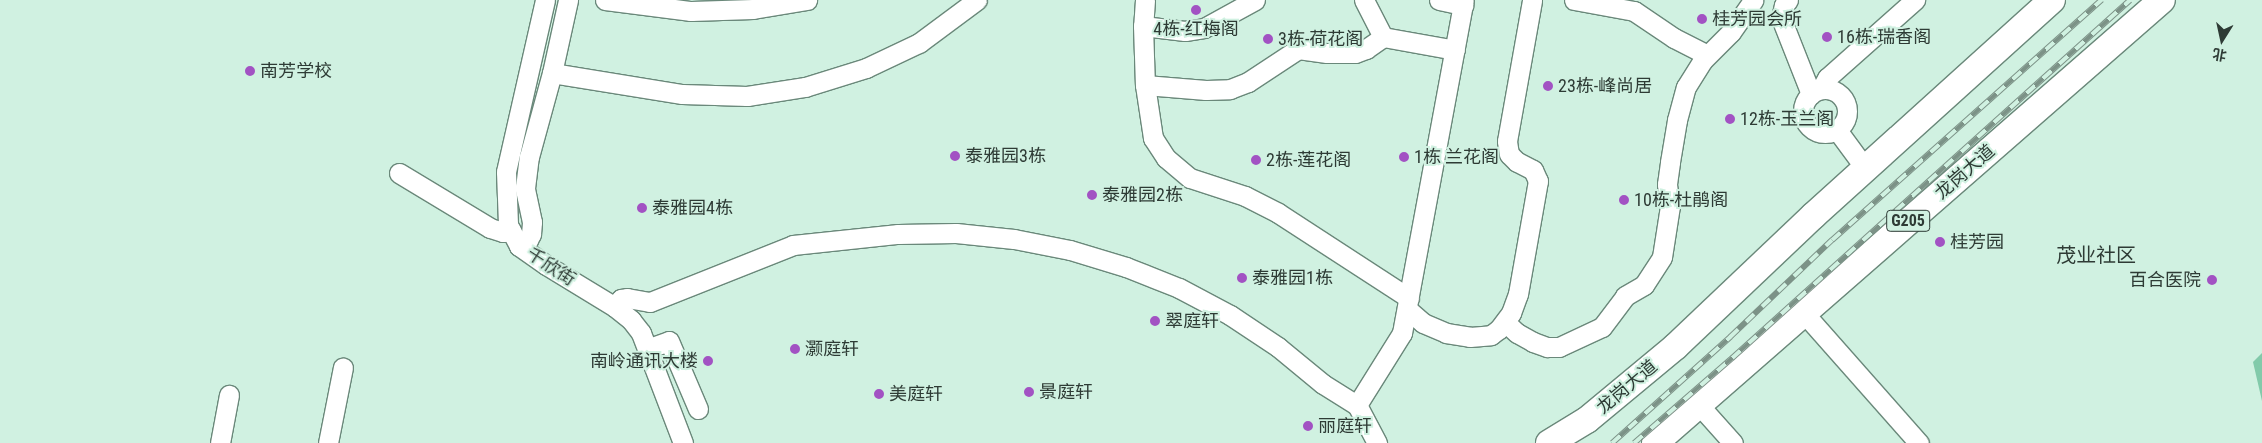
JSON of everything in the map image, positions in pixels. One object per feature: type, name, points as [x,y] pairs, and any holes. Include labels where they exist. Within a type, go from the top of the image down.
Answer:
[{"type":"highway","name":"龙岗大道","points":[[1549,443],[1587,420],[1676,346],[1865,168],[2052,0]]},
{"type":"highway","name":"龙岗大道","points":[[1655,443],[2162,0]]},
{"type":"street","points":[[515,238],[506,205],[506,172],[545,0]]},
{"type":"street","points":[[399,173],[490,228],[515,238],[528,240],[531,234],[532,222],[525,188],[529,157],[552,73],[568,0]]},
{"type":"street","points":[[605,0],[692,11],[753,9],[807,0]]},
{"type":"street","points":[[552,73],[682,94],[748,96],[805,87],[866,68],[919,43],[977,0]]},
{"type":"street","points":[[1145,0],[1143,26],[1145,85],[1153,138],[1166,158],[1190,178],[1245,196],[1278,213],[1408,303],[1423,323],[1446,333],[1470,337],[1491,335],[1505,322],[1511,313],[1518,294],[1538,181],[1533,170],[1517,162],[1509,154],[1507,141],[1532,0]]},
{"type":"street","points":[[1143,26],[1185,31],[1204,28],[1227,8],[1255,0]]},
{"type":"street","points":[[1364,0],[1383,37]]},
{"type":"street","points":[[1357,405],[1402,334],[1463,3],[1439,0]]},
{"type":"street","points":[[1574,0],[1634,11],[1674,38],[1707,55]]},
{"type":"street","points":[[1505,322],[1517,334],[1533,342],[1547,347],[1559,347],[1602,327],[1625,296],[1644,284],[1662,257],[1664,249],[1670,206],[1667,184],[1677,120],[1686,87],[1707,55],[1731,32],[1753,0]]},
{"type":"street","points":[[1788,0],[1784,5],[1781,18],[1816,91]]},
{"type":"street","points":[[1816,91],[1836,92],[1846,102],[1847,117],[1837,130],[1826,134],[1819,133],[1807,125],[1802,110],[1804,103],[1827,78],[1915,0]]},
{"type":"street","points":[[1145,85],[1206,90],[1230,89],[1248,82],[1298,49],[1327,53],[1355,53],[1366,49],[1383,37],[1455,50]]},
{"type":"street","points":[[1837,130],[1865,168]]},
{"type":"street","points":[[615,306],[622,299],[627,298],[650,302],[793,245],[898,234],[956,233],[1014,239],[1070,250],[1126,266],[1179,288],[1238,321],[1278,347],[1323,384],[1357,405],[1377,443]]},
{"type":"street","name":"千欣街","points":[[515,238],[546,266],[615,306],[636,327],[647,350],[683,443]]},
{"type":"street","points":[[1803,312],[1919,443]]},
{"type":"street","points":[[647,350],[669,341],[698,409]]},
{"type":"street","points":[[328,443],[343,367]]},
{"type":"street","points":[[220,443],[228,395]]},
{"type":"street","points":[[1699,405],[1733,443]]},
{"type":"green space","points":[[2262,353],[2262,401],[2253,362]]},
{"type":"railway","points":[[1612,443],[1730,337],[1832,240],[2101,0]]},
{"type":"railway","points":[[1634,443],[1732,358],[2130,0]]},
{"type":"place","name":"4栋-红梅阁","points":[[1196,10]]},
{"type":"place","name":"桂芳园会所","points":[[1702,19]]},
{"type":"place","name":"16栋-瑞香阁","points":[[1827,37]]},
{"type":"place","name":"3栋-荷花阁","points":[[1268,39]]},
{"type":"place","name":"南芳学校","points":[[250,71]]},
{"type":"place","name":"23栋-峰尚居","points":[[1548,86]]},
{"type":"place","name":"12栋-玉兰阁","points":[[1730,119]]},
{"type":"place","name":"泰雅园3栋","points":[[955,156]]},
{"type":"place","name":"1栋 兰花阁","points":[[1404,157]]},
{"type":"place","name":"2栋-莲花阁","points":[[1256,160]]},
{"type":"place","name":"泰雅园2栋","points":[[1092,195]]},
{"type":"place","name":"10栋-杜鹃阁","points":[[1624,200]]},
{"type":"place","name":"泰雅园4栋","points":[[642,208]]},
{"type":"place","name":"桂芳园","points":[[1940,242]]},
{"type":"place","name":"泰雅园1栋","points":[[1242,278]]},
{"type":"place","name":"百合医院","points":[[2212,280]]},
{"type":"place","name":"翠庭轩","points":[[1155,321]]},
{"type":"place","name":"灏庭轩","points":[[795,349]]},
{"type":"place","name":"南岭通讯大楼","points":[[708,361]]},
{"type":"place","name":"景庭轩","points":[[1029,392]]},
{"type":"place","name":"美庭轩","points":[[879,394]]},
{"type":"place","name":"丽庭轩","points":[[1308,426]]},
{"type":"district","name":"茂业社区","points":[[2096,255]]}]
